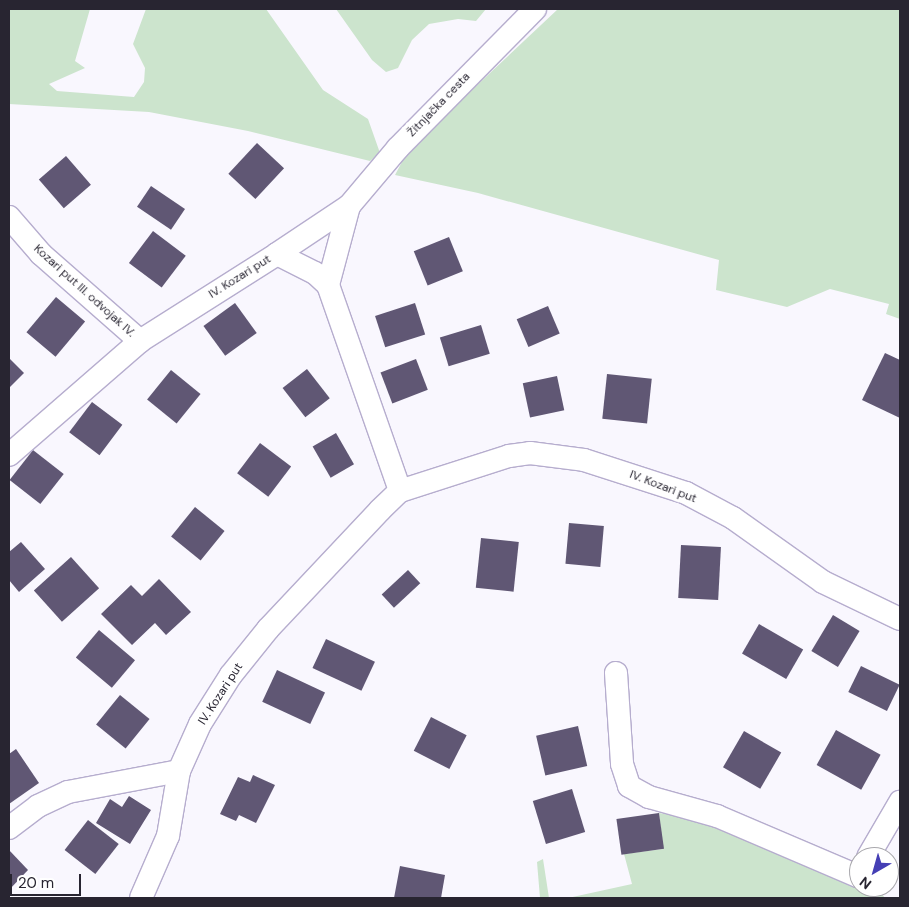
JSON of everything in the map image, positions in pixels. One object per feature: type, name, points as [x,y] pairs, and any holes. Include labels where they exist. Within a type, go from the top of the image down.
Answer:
[{"type":"street","name":"Žitnjačka cesta","points":[[349,206],[398,148],[535,9]]},
{"type":"street","points":[[277,254],[349,206]]},
{"type":"street","points":[[349,206],[328,285],[400,491]]},
{"type":"street","name":"Kozari put III. odvojak IV.","points":[[9,217],[40,254],[140,341]]},
{"type":"street","name":"IV. Kozari put","points":[[9,455],[140,341],[277,254],[315,273],[328,285]]},
{"type":"street","name":"IV. Kozari put","points":[[140,898],[168,836],[179,771],[200,724],[231,675],[268,629],[400,491],[509,456],[530,453],[584,460],[686,493],[733,518],[823,582],[900,619]]},
{"type":"street","points":[[616,673],[622,764],[629,786],[656,800],[718,816],[849,872]]},
{"type":"street","points":[[9,828],[38,806],[68,792],[179,771]]},
{"type":"street","points":[[874,847],[900,802]]},
{"type":"green space","points":[[9,9],[90,9],[75,61],[85,68],[49,84],[57,91],[134,97],[144,82],[145,68],[133,44],[146,9],[266,9],[323,90],[368,119],[380,153],[370,161],[248,131],[149,112],[9,104]]},
{"type":"green space","points":[[336,9],[486,9],[476,21],[458,19],[429,24],[412,40],[398,68],[386,72],[372,60]]},
{"type":"green space","points":[[558,9],[900,9],[900,319],[886,314],[889,304],[830,289],[787,307],[716,290],[719,260],[478,193],[395,175],[403,160],[441,119]]},
{"type":"green space","points":[[659,813],[697,819],[849,884],[849,897],[885,898],[568,898],[632,884],[624,854],[663,849]]},
{"type":"green space","points":[[543,859],[549,898],[540,898],[537,862]]},
{"type":"building","points":[[257,143],[284,168],[255,199],[228,174]]},
{"type":"building","points":[[66,156],[91,185],[64,208],[39,180]]},
{"type":"building","points":[[151,186],[185,209],[171,230],[137,207]]},
{"type":"building","points":[[153,231],[186,256],[162,288],[129,263]]},
{"type":"building","points":[[449,237],[463,271],[428,286],[414,251]]},
{"type":"building","points":[[56,297],[85,321],[56,357],[26,332]]},
{"type":"building","points":[[235,303],[257,333],[225,356],[203,326]]},
{"type":"building","points":[[415,303],[425,334],[385,347],[375,316]]},
{"type":"building","points":[[548,306],[560,334],[528,347],[517,319]]},
{"type":"building","points":[[481,325],[490,354],[449,366],[440,338]]},
{"type":"building","points":[[885,353],[900,360],[900,418],[862,400]]},
{"type":"building","points":[[9,358],[24,373],[9,388]]},
{"type":"building","points":[[416,359],[428,390],[392,403],[381,373]]},
{"type":"building","points":[[307,369],[330,398],[305,417],[283,388]]},
{"type":"building","points":[[171,370],[201,394],[177,423],[147,400]]},
{"type":"building","points":[[607,374],[652,379],[647,423],[602,419]]},
{"type":"building","points":[[557,376],[564,410],[530,418],[523,383]]},
{"type":"building","points":[[92,402],[122,425],[99,455],[69,432]]},
{"type":"building","points":[[336,433],[354,464],[331,478],[313,446]]},
{"type":"building","points":[[260,443],[291,466],[268,497],[237,473]]},
{"type":"building","points":[[33,450],[64,474],[40,504],[10,480]]},
{"type":"building","points":[[195,507],[225,531],[201,560],[171,537]]},
{"type":"building","points":[[569,523],[604,526],[600,567],[565,564]]},
{"type":"building","points":[[481,538],[519,542],[514,592],[476,588]]},
{"type":"building","points":[[21,542],[45,569],[19,592],[9,580],[9,552]]},
{"type":"building","points":[[681,545],[721,547],[718,600],[678,598]]},
{"type":"building","points":[[71,557],[99,588],[62,622],[34,590]]},
{"type":"building","points":[[408,570],[420,583],[394,608],[382,595]]},
{"type":"building","points":[[159,579],[191,612],[166,635],[155,623],[132,645],[101,614],[131,585],[142,596]]},
{"type":"building","points":[[833,615],[860,631],[838,667],[811,651]]},
{"type":"building","points":[[759,624],[803,650],[786,679],[742,653]]},
{"type":"building","points":[[99,630],[135,660],[112,688],[76,658]]},
{"type":"building","points":[[326,639],[375,662],[361,691],[312,668]]},
{"type":"building","points":[[861,666],[900,685],[887,711],[848,692]]},
{"type":"building","points":[[277,670],[325,692],[310,724],[262,702]]},
{"type":"building","points":[[120,695],[150,719],[126,748],[96,725]]},
{"type":"building","points":[[431,717],[467,735],[449,769],[414,751]]},
{"type":"building","points":[[578,726],[587,766],[545,776],[536,736]]},
{"type":"building","points":[[836,730],[881,755],[861,790],[817,765]]},
{"type":"building","points":[[744,731],[781,752],[760,789],[723,767]]},
{"type":"building","points":[[16,749],[39,783],[9,804],[9,754]]},
{"type":"building","points":[[253,775],[275,785],[256,823],[239,815],[236,821],[220,814],[238,777],[250,782]]},
{"type":"building","points":[[572,789],[585,832],[546,844],[533,801]]},
{"type":"building","points":[[129,796],[151,810],[130,844],[96,823],[110,799],[122,807]]},
{"type":"building","points":[[659,813],[664,849],[621,855],[616,819]]},
{"type":"building","points":[[88,820],[119,844],[95,874],[65,850]]},
{"type":"building","points":[[9,850],[28,870],[9,890]]},
{"type":"building","points":[[400,866],[445,875],[441,898],[394,898]]}]
